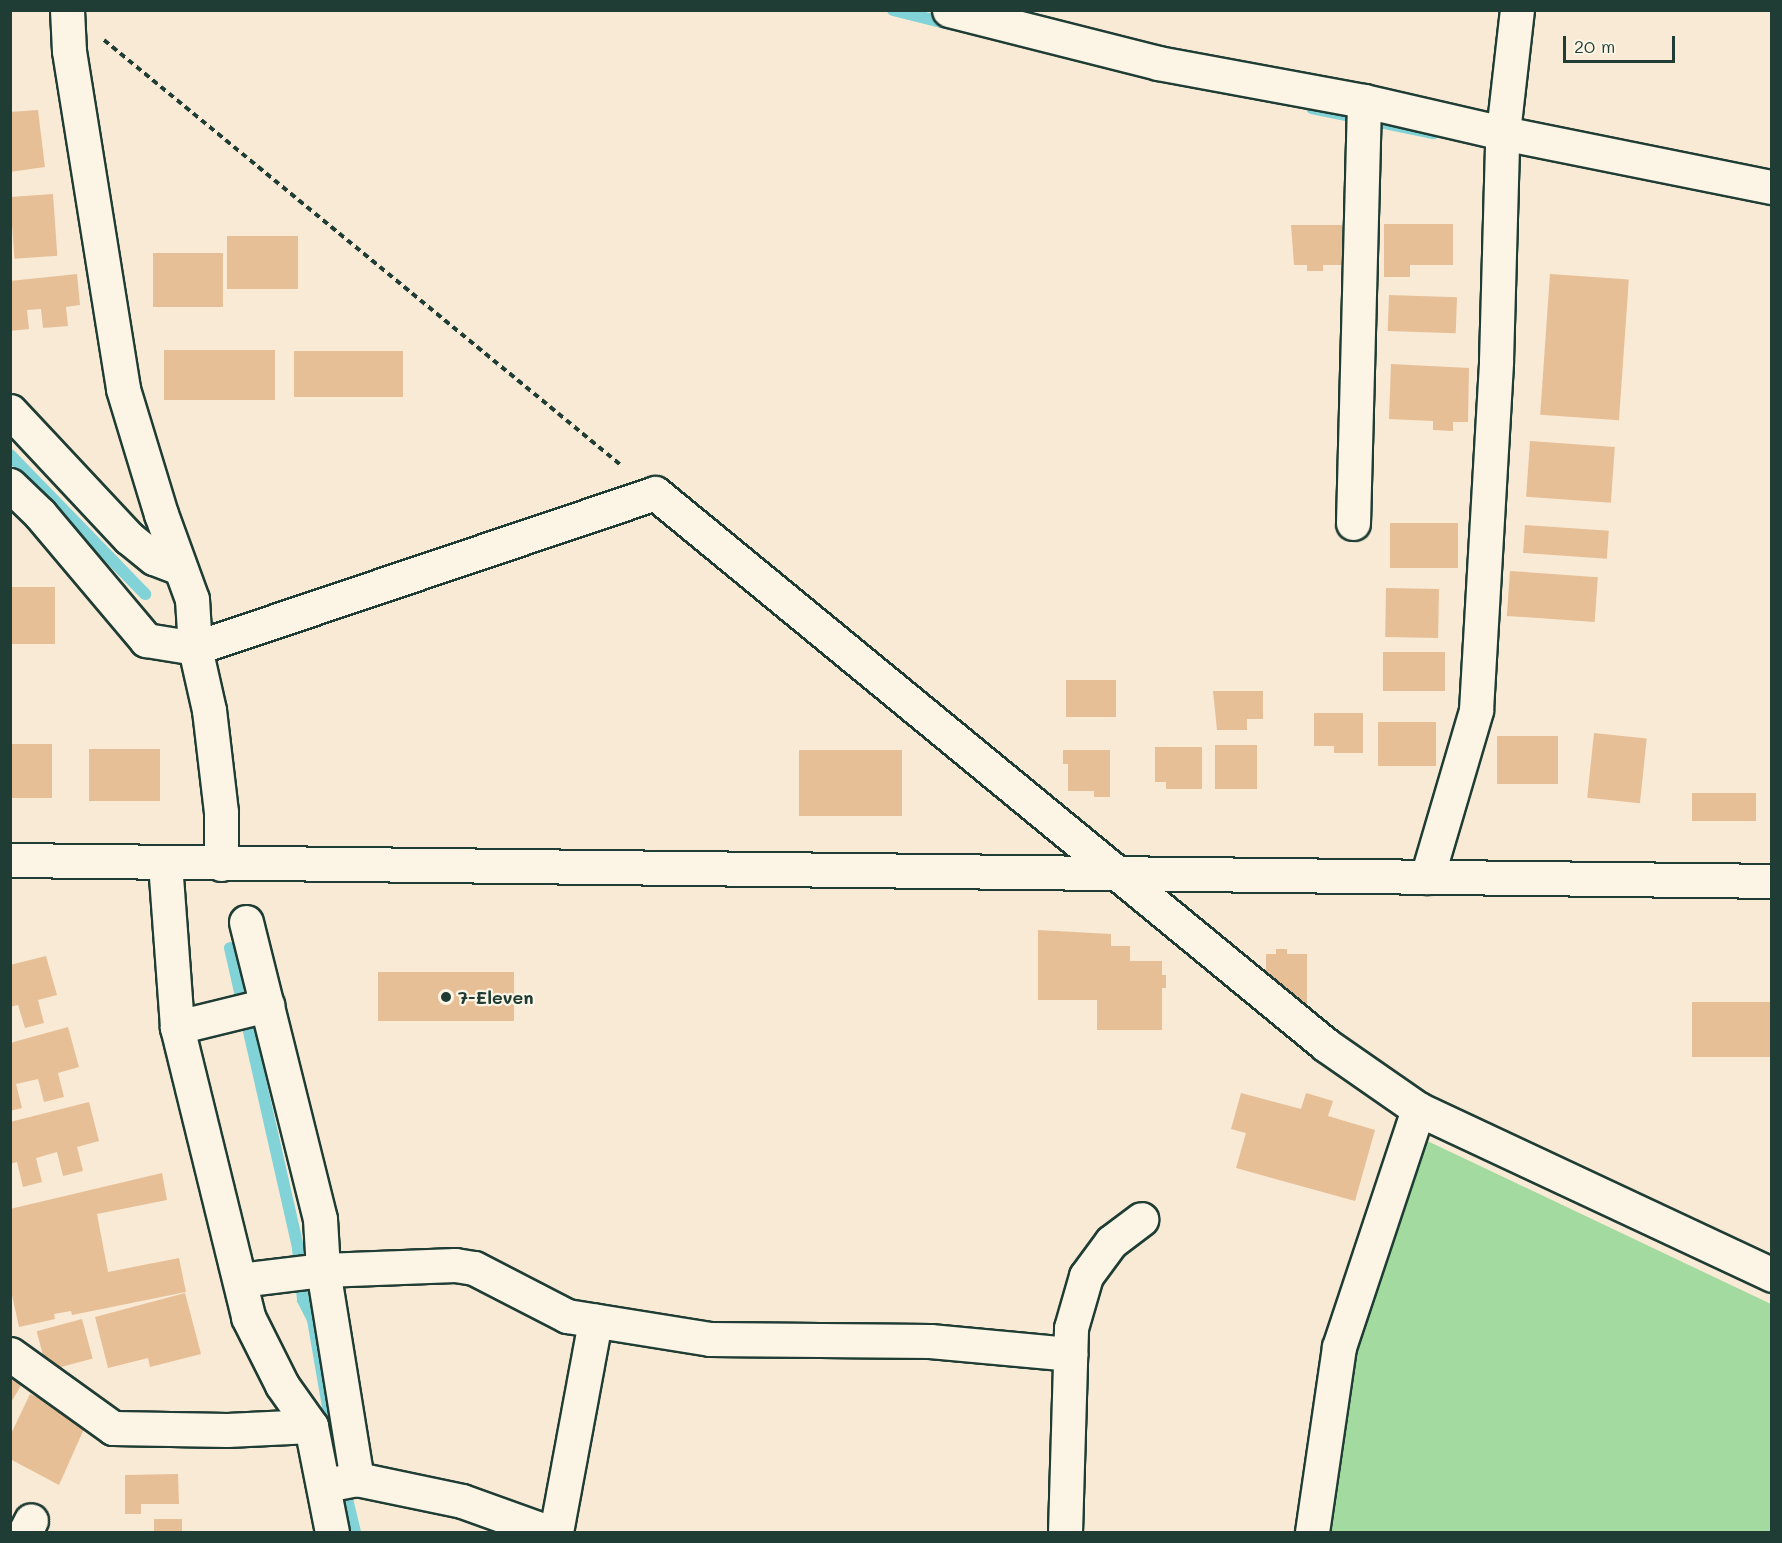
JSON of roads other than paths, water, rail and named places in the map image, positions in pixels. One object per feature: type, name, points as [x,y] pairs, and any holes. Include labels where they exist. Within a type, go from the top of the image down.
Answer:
[{"type":"street","points":[[67,10],[69,51],[123,389],[192,599],[195,648],[209,710],[221,812],[221,864]]},
{"type":"street","points":[[949,10],[1364,115],[1502,145],[1772,187]]},
{"type":"street","points":[[1427,877],[1476,710],[1496,361],[1502,145],[1517,10]]},
{"type":"street","points":[[1353,523],[1364,115]]},
{"type":"street","points":[[10,411],[129,538],[154,558],[180,568]]},
{"type":"street","points":[[10,485],[40,514],[146,640],[195,648],[655,493],[1115,874],[1170,914],[1326,1046],[1418,1109],[1772,1275]]},
{"type":"street","points":[[10,860],[1772,881]]},
{"type":"street","points":[[165,863],[177,1027],[248,1317],[282,1385],[311,1426],[340,1483]]},
{"type":"street","points":[[246,922],[251,1009],[320,1219],[308,1271],[340,1483],[332,1533]]},
{"type":"street","points":[[177,1027],[251,1009]]},
{"type":"street","points":[[1312,1533],[1340,1347],[1418,1109]]},
{"type":"street","points":[[1065,1533],[1071,1328],[1086,1276],[1111,1242],[1141,1219]]},
{"type":"street","points":[[240,1280],[308,1271],[455,1265],[474,1268],[567,1316],[710,1339],[930,1341],[1070,1354]]},
{"type":"street","points":[[556,1533],[595,1321]]},
{"type":"street","points":[[10,1354],[113,1428],[227,1430],[311,1426]]},
{"type":"street","points":[[340,1483],[462,1501],[548,1533]]},
{"type":"waterway","points":[[893,10],[953,25]]},
{"type":"waterway","points":[[1312,108],[1433,133]]},
{"type":"waterway","points":[[10,455],[145,594]]},
{"type":"waterway","points":[[230,948],[298,1248],[303,1300],[313,1320],[336,1453],[355,1532]]},
{"type":"place","name":"7-Eleven","points":[[446,997]]}]
